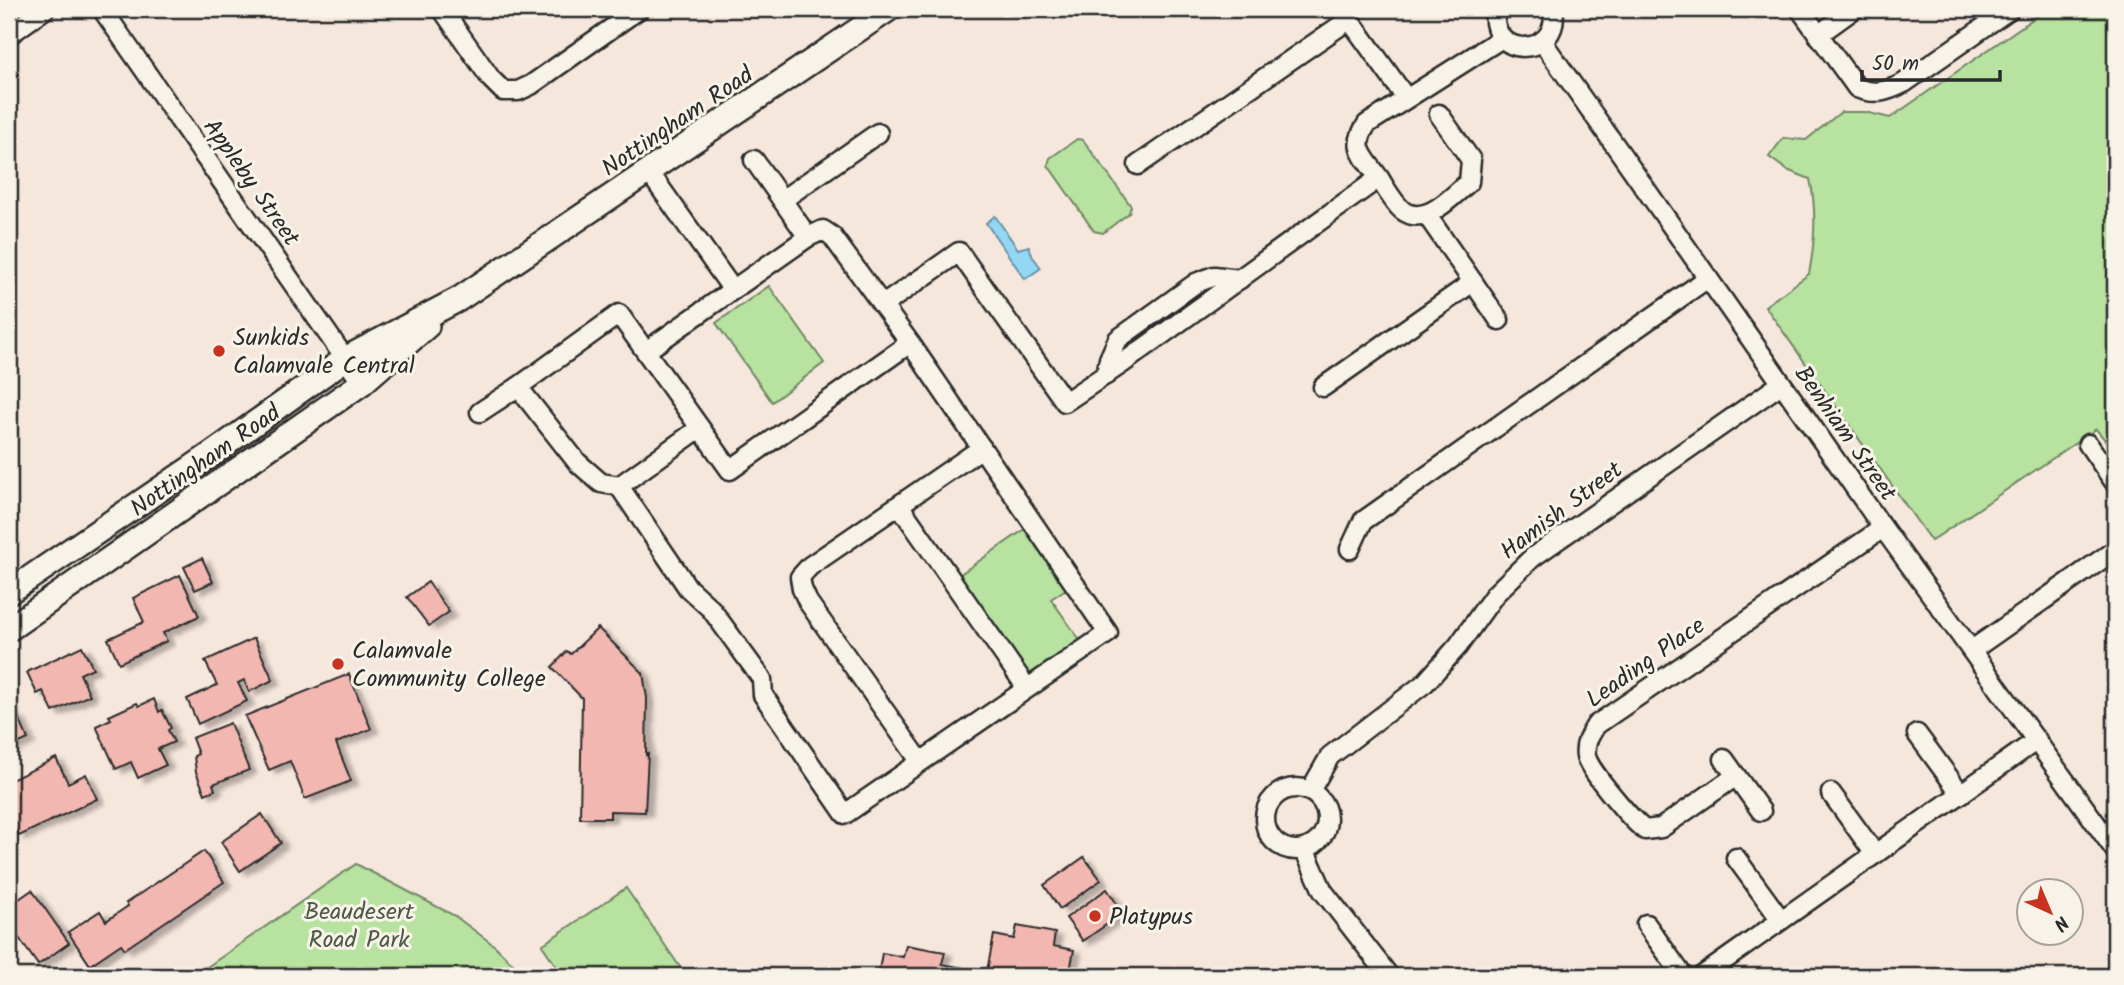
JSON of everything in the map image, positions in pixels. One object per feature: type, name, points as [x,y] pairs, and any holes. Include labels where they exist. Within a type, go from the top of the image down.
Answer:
[{"type":"street","points":[[9,35],[45,9]]},
{"type":"street","name":"Appleby Street","points":[[102,9],[362,383]]},
{"type":"street","points":[[442,9],[491,79],[503,91],[518,91],[531,85],[639,9]]},
{"type":"street","name":"Nottingham Road","points":[[9,592],[225,445],[345,359],[459,299],[889,9]]},
{"type":"street","points":[[1494,9],[1496,29],[1502,38],[1517,47],[1535,46],[1542,41],[1553,28],[1553,9]]},
{"type":"street","points":[[1800,9],[1857,88],[1870,94],[1887,92],[1904,83],[2010,9]]},
{"type":"street","points":[[1818,35],[1854,9]]},
{"type":"street","points":[[1138,165],[1346,14],[1406,98]]},
{"type":"street","points":[[1439,114],[1471,160],[1469,182],[1426,214],[1410,214],[1401,209],[1358,147],[1359,136],[1367,124],[1502,38]]},
{"type":"street","name":"Benhiam Street","points":[[1542,41],[1781,384],[2115,850]]},
{"type":"street","points":[[782,200],[878,133]]},
{"type":"street","points":[[754,160],[808,237]]},
{"type":"street","points":[[649,172],[733,290]]},
{"type":"street","points":[[883,305],[959,252],[1065,402],[1379,178]]},
{"type":"street","points":[[1426,214],[1499,320]]},
{"type":"street","points":[[619,486],[688,588],[711,609],[762,679],[763,695],[845,814],[1108,633],[910,343],[832,236],[823,230],[808,237],[646,351]]},
{"type":"street","points":[[1350,549],[1363,521],[1708,278]]},
{"type":"street","points":[[1323,387],[1473,282]]},
{"type":"street","name":"Nottingham Road","points":[[9,629],[362,383],[459,299]]},
{"type":"street","points":[[480,412],[619,314],[730,470],[910,343]]},
{"type":"street","name":"Hamish Street","points":[[1310,791],[1330,756],[1425,683],[1458,646],[1494,593],[1532,557],[1781,384]]},
{"type":"street","points":[[518,387],[577,462],[601,483],[619,486],[700,428]]},
{"type":"street","points":[[2088,444],[2115,483]]},
{"type":"street","points":[[920,761],[808,602],[800,577],[810,566],[982,448]]},
{"type":"street","points":[[899,505],[1027,688]]},
{"type":"street","name":"Leading Place","points":[[1735,776],[1661,828],[1645,830],[1633,822],[1586,759],[1586,741],[1596,725],[1883,527]]},
{"type":"street","points":[[1972,650],[2115,550]]},
{"type":"street","points":[[1917,734],[1961,794]]},
{"type":"street","points":[[1702,976],[2037,740]]},
{"type":"street","points":[[1724,759],[1761,811]]},
{"type":"street","points":[[1291,788],[1310,791],[1324,806],[1327,817],[1322,837],[1314,845],[1304,849],[1288,850],[1274,842],[1268,834],[1265,815],[1273,797],[1281,791],[1291,788]]},
{"type":"street","points":[[1832,793],[1875,855]]},
{"type":"street","points":[[1304,849],[1323,891],[1388,976]]},
{"type":"street","points":[[1736,858],[1782,920]]},
{"type":"street","points":[[1646,924],[1684,976]]},
{"type":"green space","points":[[2047,9],[2112,9],[2115,15],[2115,452],[2096,429],[1931,541],[1765,306],[1809,274],[1814,226],[1810,179],[1787,170],[1769,157],[1783,138],[1806,140],[1841,112],[1865,112],[1890,118]]},
{"type":"green space","points":[[1077,139],[1083,140],[1131,206],[1129,213],[1103,233],[1094,231],[1048,165],[1050,158]]},
{"type":"green space","points":[[769,286],[824,363],[772,402],[716,323]]},
{"type":"green space","points":[[1025,529],[1066,589],[1051,599],[1082,643],[1031,678],[959,575]]},
{"type":"green space","name":"Beaudesert Road Park","points":[[356,864],[455,916],[495,946],[525,976],[194,976]]},
{"type":"green space","points":[[626,888],[686,976],[563,976],[542,945]]},
{"type":"water","points":[[995,216],[1018,249],[1029,246],[1041,268],[1025,279],[986,223]]},
{"type":"building","points":[[202,558],[213,582],[195,590],[184,567]]},
{"type":"building","points":[[180,575],[199,616],[163,633],[167,641],[119,663],[108,639],[144,622],[133,598]]},
{"type":"building","points":[[428,582],[449,612],[429,626],[407,597]]},
{"type":"building","points":[[598,628],[643,673],[647,698],[646,755],[648,754],[645,812],[610,811],[610,818],[580,818],[582,698],[552,667],[567,651],[571,654]]},
{"type":"building","points":[[254,638],[273,680],[249,692],[244,680],[238,683],[247,701],[198,724],[187,699],[217,685],[205,661]]},
{"type":"building","points":[[82,646],[93,668],[80,674],[90,695],[53,712],[43,691],[37,694],[27,672]]},
{"type":"building","points":[[349,674],[371,729],[336,743],[351,781],[305,799],[290,761],[269,770],[245,716]]},
{"type":"building","points":[[154,699],[159,712],[162,710],[171,728],[168,730],[174,742],[158,749],[166,765],[138,778],[131,762],[116,769],[96,726],[111,719],[109,716],[137,703],[139,706]]},
{"type":"building","points":[[9,704],[15,718],[18,716],[28,739],[9,748]]},
{"type":"building","points":[[230,723],[249,770],[213,784],[215,790],[205,794],[196,772],[194,756],[198,754],[192,738]]},
{"type":"building","points":[[56,758],[68,783],[86,774],[97,799],[19,836],[9,818],[9,781]]},
{"type":"building","points":[[262,814],[281,843],[240,871],[221,842]]},
{"type":"building","points":[[204,851],[224,882],[125,949],[121,944],[90,965],[68,932],[100,911],[106,921],[128,906],[126,903]]},
{"type":"building","name":"Platypus","points":[[1084,857],[1101,880],[1060,909],[1044,885]]},
{"type":"building","name":"Platypus","points":[[1107,889],[1123,913],[1083,941],[1066,918]]},
{"type":"building","points":[[32,890],[69,943],[38,965],[14,931],[12,933],[9,930],[9,906]]},
{"type":"building","points":[[1017,926],[1055,933],[1053,946],[1074,950],[1069,976],[986,976],[994,935],[1014,939]]},
{"type":"building","points":[[906,945],[945,952],[942,964],[964,968],[962,976],[878,976],[882,953],[903,957]]},
{"type":"place","name":"Sunkids Calamvale Central","points":[[219,351]]},
{"type":"place","name":"Calamvale Community College","points":[[338,664]]},
{"type":"place","name":"Platypus","points":[[1095,916]]}]
